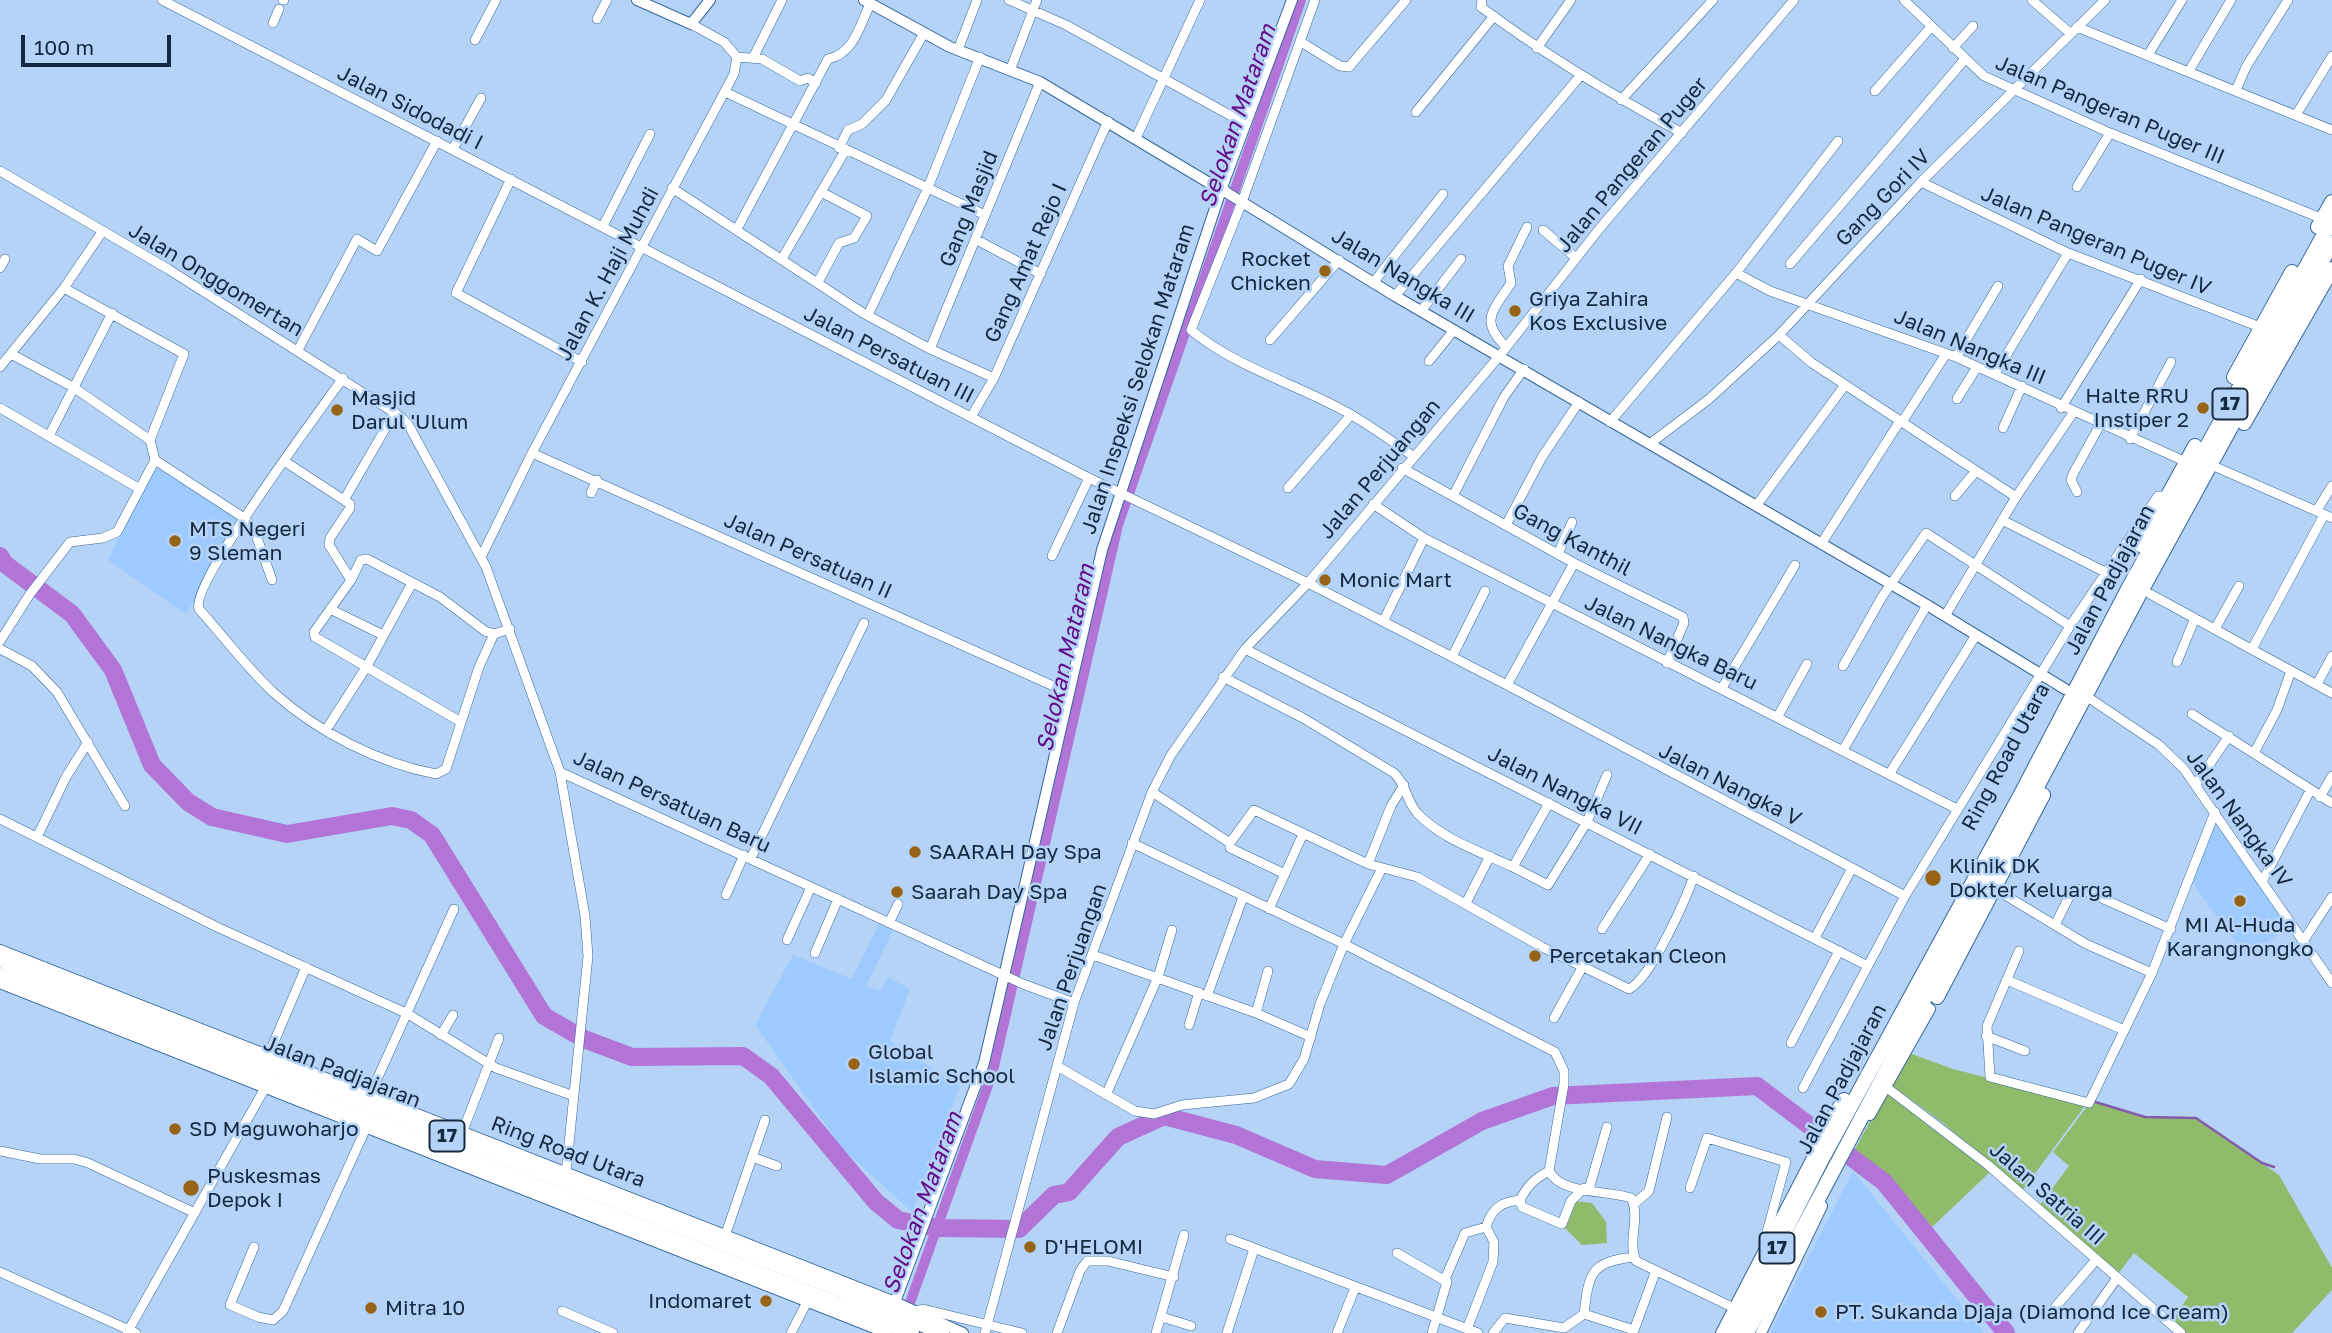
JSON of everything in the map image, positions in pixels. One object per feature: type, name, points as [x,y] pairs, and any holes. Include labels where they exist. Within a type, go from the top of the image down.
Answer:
[{"type":"highway","name":"Ring Road Utara","points":[[2018,792],[2065,690],[2167,496],[2230,394],[2260,327],[2328,219],[2332,202]]},
{"type":"highway","name":"Jalan Padjajaran","points":[[1843,1133],[1926,1006],[2139,593],[2145,571],[2230,394],[2328,219]]},
{"type":"highway","name":"Jalan Padjajaran","points":[[2145,571],[2332,243]]},
{"type":"highway","points":[[1926,1006],[1995,889],[2092,700],[2139,593],[2218,468],[2332,269]]},
{"type":"highway","name":"Jalan Padjajaran","points":[[1734,1333],[1843,1133],[2018,792],[2139,593]]},
{"type":"highway","name":"Jalan Padjajaran","points":[[0,960],[179,1025],[758,1253],[816,1293]]},
{"type":"highway","name":"Jalan Padjajaran","points":[[1,983],[816,1293],[844,1298],[890,1321],[911,1320],[942,1333]]},
{"type":"highway","name":"Jalan Padjajaran","points":[[1747,1333],[1784,1272],[1825,1167]]},
{"type":"street","name":"Jalan Sidodadi I","points":[[162,0],[643,247]]},
{"type":"street","points":[[475,40],[496,0]]},
{"type":"street","points":[[597,19],[607,0]]},
{"type":"street","points":[[637,0],[691,24],[723,42],[737,57],[754,56],[800,81],[808,78],[816,83]]},
{"type":"street","points":[[691,24],[710,0]]},
{"type":"street","points":[[754,56],[782,0]]},
{"type":"street","points":[[958,50],[977,0]]},
{"type":"street","points":[[1009,0],[1165,77],[1246,124]]},
{"type":"street","points":[[1011,68],[1037,0]]},
{"type":"street","points":[[1136,138],[1200,0]]},
{"type":"street","name":"Jalan Inspeksi Selokan Mataram","points":[[890,1321],[985,1063],[1007,977],[1102,550],[1126,496],[1223,190],[1292,0]]},
{"type":"street","points":[[1315,0],[1242,202],[1191,330],[1228,355],[1333,404],[1413,456]]},
{"type":"street","points":[[1301,42],[1340,66],[1349,67],[1406,0]]},
{"type":"street","points":[[1482,0],[1481,7],[1537,48],[1621,100],[1682,133]]},
{"type":"street","points":[[1537,48],[1571,0]]},
{"type":"street","points":[[1621,100],[1713,0]]},
{"type":"street","name":"Jalan Pangeran Puger III","points":[[1904,0],[1915,4],[1931,27],[1984,76],[2110,133],[2328,219]]},
{"type":"street","points":[[2032,0],[2074,30],[2148,55],[2332,130]]},
{"type":"street","name":"Gang Gori IV","points":[[1779,335],[1921,182],[2017,90],[2105,0]]},
{"type":"street","points":[[2148,55],[2182,0]]},
{"type":"street","points":[[2189,71],[2231,0]]},
{"type":"street","points":[[2236,90],[2246,67],[2288,0]]},
{"type":"street","points":[[737,229],[828,60],[839,57],[849,48],[867,2]]},
{"type":"street","name":"Jalan Nangka III","points":[[867,2],[958,50],[1011,68],[1040,82],[1108,121],[1395,296],[1454,330],[1503,351],[1524,369],[1610,422],[1651,443],[1927,605],[2065,690]]},
{"type":"street","name":"Jalan Pangeran Puger","points":[[1503,351],[1576,258],[1788,2]]},
{"type":"street","points":[[272,23],[282,3]]},
{"type":"street","points":[[1416,112],[1494,16]]},
{"type":"street","points":[[1953,48],[1973,26]]},
{"type":"street","points":[[1875,92],[1931,27]]},
{"type":"street","points":[[783,257],[821,192],[842,150],[848,130],[862,124],[886,100],[924,33]]},
{"type":"street","points":[[2296,115],[2332,55]]},
{"type":"street","name":"Jalan K. Haji Muhdi","points":[[481,557],[532,453],[725,92],[734,74],[737,57]]},
{"type":"street","points":[[868,315],[927,190],[980,57]]},
{"type":"street","points":[[1790,264],[1965,59]]},
{"type":"street","points":[[1395,296],[1581,75]]},
{"type":"street","name":"Gang Masjid","points":[[930,349],[1040,82]]},
{"type":"street","points":[[725,92],[795,123],[842,150],[985,215]]},
{"type":"street","points":[[453,149],[481,98]]},
{"type":"street","name":"Gang Amat Rejo I","points":[[971,417],[995,378],[1108,121]]},
{"type":"street","points":[[2077,187],[2110,133]]},
{"type":"street","points":[[603,226],[650,134]]},
{"type":"street","points":[[298,350],[356,239],[377,251],[437,141]]},
{"type":"street","points":[[1610,422],[1736,273],[1838,141]]},
{"type":"street","name":"Jalan Onggomertan","points":[[0,170],[168,269],[298,350],[395,412],[409,426]]},
{"type":"street","points":[[511,179],[456,293],[582,362]]},
{"type":"street","name":"Jalan Pangeran Puger IV","points":[[1921,182],[2068,253],[2260,327]]},
{"type":"street","points":[[672,188],[783,257],[868,315],[930,349],[995,378]]},
{"type":"street","points":[[818,282],[839,243],[854,238],[867,216],[821,192]]},
{"type":"street","points":[[1373,283],[1443,194]]},
{"type":"street","points":[[1503,351],[1492,333],[1490,324],[1494,309],[1511,283],[1508,266],[1527,227]]},
{"type":"street","points":[[1543,230],[1576,258]]},
{"type":"street","points":[[0,367],[64,288],[102,232]]},
{"type":"street","points":[[975,239],[1041,274]]},
{"type":"street","name":"Jalan Persatuan III","points":[[643,247],[1126,496]]},
{"type":"street","points":[[1995,374],[2068,253]]},
{"type":"street","points":[[0,268],[5,259]]},
{"type":"street","points":[[1421,311],[1461,259]]},
{"type":"street","points":[[1270,340],[1339,260]]},
{"type":"street","name":"Jalan Nangka III","points":[[1736,273],[1770,291],[1995,374],[2061,408],[2186,462]]},
{"type":"street","points":[[2061,408],[2141,279]]},
{"type":"street","points":[[1956,358],[1998,286]]},
{"type":"street","points":[[0,641],[41,578],[69,542],[103,538],[117,531],[155,460],[150,440],[184,354],[64,288]]},
{"type":"street","points":[[50,434],[112,313]]},
{"type":"street","points":[[1429,361],[1454,330]]},
{"type":"street","points":[[1651,443],[1709,399],[1779,335],[1812,363],[2016,497]]},
{"type":"street","name":"Jalan Perjuangan","points":[[986,1328],[1074,1003],[1132,843],[1152,792],[1171,755],[1245,649],[1308,583],[1503,351]]},
{"type":"street","points":[[11,354],[73,387],[150,440]]},
{"type":"street","points":[[1821,544],[1946,354]]},
{"type":"street","points":[[2130,439],[2171,362]]},
{"type":"street","points":[[1957,399],[1977,367]]},
{"type":"street","points":[[1452,496],[1504,397],[1524,369]]},
{"type":"street","points":[[342,378],[244,517],[197,603],[272,691],[326,730],[366,752],[436,774],[446,769],[479,667],[494,634]]},
{"type":"street","points":[[1756,506],[1845,385]]},
{"type":"street","points":[[2003,428],[2022,386]]},
{"type":"street","points":[[1506,525],[1542,457],[1579,402]]},
{"type":"street","points":[[0,408],[50,434],[140,489]]},
{"type":"street","points":[[344,500],[395,412]]},
{"type":"street","points":[[1945,616],[2016,497],[2073,413]]},
{"type":"street","points":[[1288,488],[1350,416]]},
{"type":"street","points":[[2077,492],[2072,477],[2101,425]]},
{"type":"street","name":"Jalan Persatuan Baru","points":[[409,426],[481,557],[510,629],[560,772],[1007,977],[1074,1003]]},
{"type":"street","name":"Jalan Persatuan II","points":[[532,453],[1069,693]]},
{"type":"street","points":[[155,460],[244,517],[256,535],[272,580]]},
{"type":"street","points":[[284,461],[344,500],[350,508],[330,538],[329,545],[351,580]]},
{"type":"street","name":"Gang Kanthil","points":[[1402,468],[1574,563],[1683,617],[1684,623],[1667,663]]},
{"type":"street","points":[[2218,468],[2324,514]]},
{"type":"street","points":[[1955,496],[1976,471]]},
{"type":"street","points":[[1052,556],[1089,478]]},
{"type":"street","points":[[590,493],[597,480]]},
{"type":"street","points":[[2252,649],[2324,514],[2332,486]]},
{"type":"street","points":[[1126,496],[1308,583]]},
{"type":"street","points":[[1803,1088],[1905,896],[1957,809],[2043,674],[2070,626],[2158,496],[2167,496]]},
{"type":"street","name":"Jalan Nangka Baru","points":[[1373,504],[1424,538],[1957,809]]},
{"type":"street","points":[[2002,520],[2107,573]]},
{"type":"street","points":[[1558,554],[1572,522]]},
{"type":"street","points":[[1843,666],[1890,584],[1926,533],[1976,568],[2070,626]]},
{"type":"street","points":[[1383,622],[1424,538]]},
{"type":"street","points":[[461,722],[315,637],[314,632],[364,558],[411,585],[440,597],[485,631],[494,634],[510,629]]},
{"type":"street","points":[[1507,685],[1574,563]]},
{"type":"street","points":[[1721,688],[1795,565]]},
{"type":"street","name":"Jalan Nangka V","points":[[1308,583],[1905,896]]},
{"type":"street","points":[[326,730],[367,666],[411,585]]},
{"type":"street","points":[[2215,629],[2239,586]]},
{"type":"street","points":[[1452,657],[1485,591]]},
{"type":"street","points":[[2139,593],[2195,618],[2332,693]]},
{"type":"street","points":[[1843,750],[1927,605]]},
{"type":"street","points":[[330,609],[383,635]]},
{"type":"street","points":[[2177,662],[2195,618]]},
{"type":"street","points":[[726,895],[864,623]]},
{"type":"street","points":[[1890,773],[1976,635]]},
{"type":"street","points":[[0,649],[32,666],[57,692],[124,806]]},
{"type":"street","name":"Jalan Nangka VII","points":[[1245,649],[1868,966]]},
{"type":"street","points":[[2317,684],[2332,656]]},
{"type":"street","points":[[1778,716],[1807,664]]},
{"type":"street","points":[[2254,753],[2277,710],[2291,671]]},
{"type":"street","points":[[1223,677],[1303,718],[1394,773],[1404,785],[1409,804],[1430,825],[1549,885],[1587,822],[1607,775]]},
{"type":"street","name":"Jalan Nangka IV","points":[[2092,700],[2159,745],[2196,784],[2332,984]]},
{"type":"street","points":[[2192,714],[2309,791],[2332,803]]},
{"type":"street","points":[[2196,784],[2228,736]]},
{"type":"street","points":[[37,837],[65,777],[88,741]]},
{"type":"street","points":[[560,772],[585,916],[588,956],[586,997],[566,1173]]},
{"type":"street","points":[[2320,797],[2332,776]]},
{"type":"street","points":[[1368,864],[1391,806],[1404,785]]},
{"type":"street","points":[[2263,880],[2309,791]]},
{"type":"street","points":[[1152,792],[1230,843]]},
{"type":"street","points":[[1513,867],[1549,803]]},
{"type":"street","points":[[1284,874],[1231,851],[1230,843],[1254,810],[1368,864],[1416,877],[1542,947],[1632,989],[1680,911],[1694,876]]},
{"type":"street","points":[[2019,951],[1987,1026],[1990,1077],[2089,1103],[2152,973],[2215,812]]},
{"type":"street","points":[[0,819],[408,1014],[487,1064],[574,1096]]},
{"type":"street","points":[[1269,909],[1303,834]]},
{"type":"street","points":[[1132,843],[1344,944],[1509,1031],[1549,1047],[1560,1060],[1564,1084],[1549,1171]]},
{"type":"street","points":[[1602,929],[1650,853]]},
{"type":"street","points":[[1466,903],[1490,856]]},
{"type":"street","points":[[1815,938],[1852,867]]},
{"type":"street","points":[[1057,1066],[1135,1111],[1154,1114],[1182,1105],[1270,1094],[1294,1081],[1344,944],[1382,868]]},
{"type":"street","points":[[787,940],[811,887]]},
{"type":"street","points":[[1995,889],[2099,950],[2152,973]]},
{"type":"street","points":[[2055,925],[2071,893],[2081,889],[2171,929]]},
{"type":"street","points":[[1189,1025],[1243,897]]},
{"type":"street","points":[[2302,943],[2332,897]]},
{"type":"street","points":[[815,953],[838,899]]},
{"type":"street","points":[[889,923],[898,904]]},
{"type":"street","points":[[369,1097],[454,909]]},
{"type":"street","points":[[1106,1095],[1158,977],[1172,930]]},
{"type":"street","name":"Ring Road Utara","points":[[0,950],[179,1025],[268,1056],[725,1236],[890,1321]]},
{"type":"street","points":[[1791,1043],[1839,951]]},
{"type":"street","points":[[1093,956],[1256,1013],[1311,1037]]},
{"type":"street","points":[[1554,1018],[1583,966]]},
{"type":"street","points":[[268,1056],[306,967]]},
{"type":"street","points":[[1256,1013],[1268,971]]},
{"type":"street","points":[[2007,980],[2124,1030]]},
{"type":"street","points":[[1721,1333],[1761,1256],[1825,1167],[1843,1133],[1886,1087],[1926,1006]]},
{"type":"street","points":[[441,1035],[453,1014]]},
{"type":"street","points":[[1986,1036],[2025,1051]]},
{"type":"street","points":[[462,1133],[499,1038]]},
{"type":"street","name":"Ring Road Utara","points":[[215,1064],[265,1088],[366,1128],[890,1321],[911,1320],[963,1333]]},
{"type":"street","name":"Jalan Satria III","points":[[1886,1087],[1988,1165],[2181,1333]]},
{"type":"street","points":[[0,1272],[131,1332],[265,1088]]},
{"type":"street","points":[[1634,1204],[1649,1191],[1667,1117]]},
{"type":"street","points":[[725,1236],[765,1121]]},
{"type":"street","points":[[1549,1171],[1533,1179],[1520,1200],[1522,1207],[1562,1224],[1571,1201],[1586,1189],[1607,1127]]},
{"type":"street","points":[[254,1247],[230,1305],[258,1317],[274,1320],[283,1311],[366,1128]]},
{"type":"street","points":[[1690,1188],[1707,1139],[1786,1162],[1761,1256]]},
{"type":"street","points":[[0,1151],[40,1159],[81,1161],[195,1213]]},
{"type":"street","points":[[752,1157],[778,1166]]},
{"type":"street","points":[[1549,1171],[1559,1182],[1627,1196],[1634,1204],[1634,1257]]},
{"type":"street","points":[[1432,1333],[1447,1284],[1445,1279],[1465,1233],[1486,1227],[1496,1208],[1505,1202],[1520,1200]]},
{"type":"street","points":[[1467,1329],[1493,1262],[1495,1248],[1486,1227]]},
{"type":"street","points":[[1156,1333],[1163,1317],[1184,1235]]},
{"type":"street","points":[[1230,1239],[1478,1333]]},
{"type":"street","points":[[1227,1333],[1254,1249]]},
{"type":"street","points":[[1397,1254],[1445,1279]]},
{"type":"street","points":[[1493,1333],[1503,1319],[1508,1318],[1570,1330],[1584,1314],[1587,1286],[1597,1267],[1613,1259],[1634,1257],[1656,1273],[1734,1308]]},
{"type":"street","points":[[2051,1312],[2096,1260]]},
{"type":"street","points":[[1057,1333],[1080,1271],[1087,1261],[1108,1261],[1174,1277]]},
{"type":"street","points":[[1760,1333],[1784,1272]]},
{"type":"street","points":[[1584,1314],[1633,1332],[1656,1273]]},
{"type":"street","points":[[2078,1333],[2117,1278]]},
{"type":"street","points":[[1337,1333],[1355,1288]]},
{"type":"street","points":[[791,1333],[816,1293]]},
{"type":"street","points":[[911,1320],[923,1309],[986,1328],[1022,1333]]},
{"type":"street","points":[[562,1311],[613,1333]]},
{"type":"street","points":[[1163,1317],[1191,1326]]},
{"type":"shaded area","name":"MTS Negeri 9 Sleman","points":[[155,463],[244,522],[186,614],[108,560]]},
{"type":"shaded area","name":"MI Al-Huda Karangnongko","points":[[2216,818],[2290,925],[2247,958],[2189,878]]},
{"type":"shaded area","name":"Global Islamic School","points":[[879,924],[893,930],[866,986],[881,991],[887,977],[910,989],[890,1041],[960,1086],[912,1212],[843,1149],[755,1025],[793,955],[852,979]]},
{"type":"shaded area","points":[[1853,1171],[1984,1333],[1770,1333]]},
{"type":"green space","points":[[1909,1053],[1953,1069],[2087,1103],[2022,1191],[1943,1123],[1891,1085]]},
{"type":"green space","points":[[1886,1091],[1990,1172],[1932,1227],[1889,1179],[1852,1155]]},
{"type":"green space","points":[[2091,1101],[2145,1117],[2196,1118],[2279,1175],[2332,1268],[2332,1290],[2292,1333],[2185,1333],[2171,1322],[2188,1297],[2134,1253],[2118,1274],[2040,1205],[2069,1166],[2053,1152]]},
{"type":"green space","points":[[1572,1201],[1592,1203],[1606,1222],[1607,1243],[1582,1245],[1562,1225]]},
{"type":"waterway","name":"Selokan Mataram","points":[[906,1314],[993,1071],[1118,525],[1301,0]]},
{"type":"waterway","points":[[0,556],[5,564],[72,614],[113,670],[152,765],[188,802],[212,817],[287,834],[392,816],[411,820],[432,835],[544,1016],[584,1039],[632,1057],[743,1056],[771,1076],[876,1202],[898,1220],[937,1228],[1019,1229],[1054,1195],[1069,1192],[1118,1137],[1164,1116],[1236,1135],[1315,1169],[1387,1175],[1482,1121],[1553,1096],[1757,1086],[1884,1182],[2006,1333]]},
{"type":"waterway","points":[[2092,1101],[2145,1117],[2196,1118],[2262,1163],[2274,1167]]},
{"type":"place","name":"Rocket Chicken","points":[[1325,271]]},
{"type":"place","name":"Griya Zahira Kos Exclusive","points":[[1515,311]]},
{"type":"place","name":"Halte RRU Instiper 2","points":[[2203,408]]},
{"type":"place","name":"Masjid Darul 'Ulum","points":[[337,410]]},
{"type":"place","name":"MTS Negeri 9 Sleman","points":[[175,541]]},
{"type":"place","name":"Monic Mart","points":[[1325,580]]},
{"type":"place","name":"SAARAH Day Spa","points":[[915,852]]},
{"type":"place","name":"Klinik DK Dokter Keluarga","points":[[1933,878]]},
{"type":"place","name":"Saarah Day Spa","points":[[897,892]]},
{"type":"place","name":"MI Al-Huda Karangnongko","points":[[2240,901]]},
{"type":"place","name":"Percetakan Cleon","points":[[1535,956]]},
{"type":"place","name":"Global Islamic School","points":[[854,1064]]},
{"type":"place","name":"SD Maguwoharjo","points":[[175,1129]]},
{"type":"place","name":"Puskesmas Depok I","points":[[191,1188]]},
{"type":"place","name":"D'HELOMI","points":[[1030,1247]]},
{"type":"place","name":"Indomaret","points":[[766,1301]]},
{"type":"place","name":"Mitra 10","points":[[371,1308]]},
{"type":"place","name":"PT. Sukanda Djaja (Diamond Ice Cream)","points":[[1821,1312]]}]
